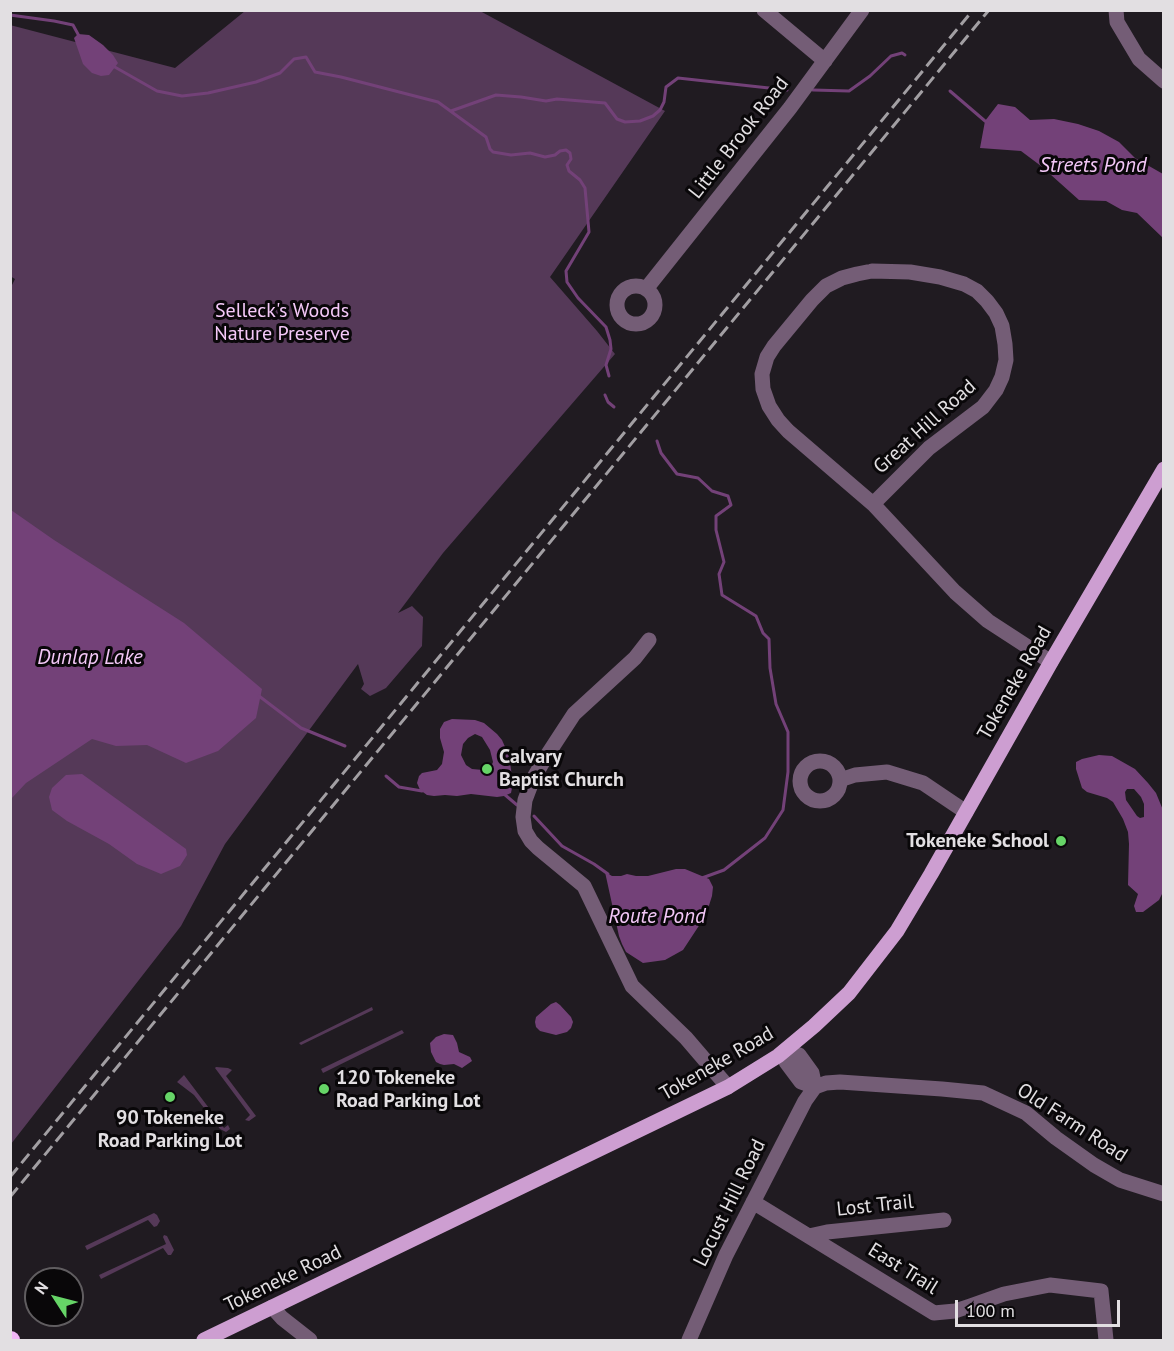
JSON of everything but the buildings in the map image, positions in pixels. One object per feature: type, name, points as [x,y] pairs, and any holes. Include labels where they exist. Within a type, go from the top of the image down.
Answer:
[{"type":"main road","name":"Tokeneke Road","points":[[204,1341],[728,1088],[786,1051],[814,1026],[849,993],[897,931],[1164,469]]},
{"type":"street","points":[[764,10],[825,61]]},
{"type":"street","name":"Little Brook Road","points":[[646,289],[790,108],[862,10]]},
{"type":"street","points":[[1116,10],[1117,22],[1139,59],[1164,81]]},
{"type":"street","name":"Great Hill Road","points":[[873,504],[929,448],[983,407],[996,390],[1002,377],[1005,344],[1002,326],[987,301],[977,291],[964,284],[910,272],[872,271],[842,278],[826,286],[789,326],[767,357],[762,374],[763,389],[769,406],[778,420],[795,438],[873,504],[955,592],[988,621],[1051,662]]},
{"type":"street","points":[[649,640],[635,658],[574,714],[544,760],[525,800],[523,817],[525,831],[538,848],[585,886],[632,986],[686,1038],[728,1088]]},
{"type":"street","points":[[840,780],[855,775],[887,772],[923,783],[966,812]]},
{"type":"street","points":[[786,1051],[787,1064],[801,1082],[815,1087]]},
{"type":"street","name":"Old Farm Road","points":[[815,1087],[840,1082],[983,1094],[1026,1113],[1056,1138],[1120,1180],[1164,1194]]},
{"type":"street","name":"Locust Hill Road","points":[[689,1341],[726,1255],[805,1101],[815,1087]]},
{"type":"street","name":"East Trail","points":[[753,1203],[934,1313],[955,1311],[1004,1294],[1050,1285],[1101,1291],[1106,1341]]},
{"type":"street","name":"Lost Trail","points":[[809,1236],[827,1232],[944,1220]]},
{"type":"street","points":[[272,1307],[310,1341]]},
{"type":"green space","name":"Selleck's Woods Nature Preserve","points":[[245,11],[480,11],[665,111],[550,277],[615,354],[443,553],[398,613],[412,606],[423,617],[422,646],[386,688],[370,696],[361,689],[364,684],[358,664],[225,844],[181,926],[11,1144],[10,289],[15,279],[10,276],[10,25],[175,68]]},
{"type":"green space","points":[[372,1007],[373,1010],[301,1045],[299,1043]]},
{"type":"green space","points":[[402,1030],[404,1033],[323,1073],[321,1069]]},
{"type":"green space","points":[[216,1067],[232,1070],[226,1076],[256,1116],[249,1121],[245,1120],[250,1115]]},
{"type":"green space","points":[[184,1075],[224,1128],[228,1125],[230,1129],[226,1132],[220,1129],[194,1095],[177,1082]]},
{"type":"green space","points":[[154,1213],[160,1221],[157,1226],[154,1227],[148,1220],[87,1250],[85,1246]]},
{"type":"green space","points":[[164,1235],[167,1236],[174,1250],[171,1255],[168,1255],[163,1248],[101,1279],[99,1275],[166,1244]]},
{"type":"water","points":[[78,34],[89,35],[113,55],[118,63],[109,75],[101,76],[92,73],[83,64],[74,38]]},
{"type":"water","name":"Streets Pond","points":[[998,104],[1015,107],[1030,120],[1054,119],[1099,131],[1119,142],[1135,158],[1163,174],[1163,238],[1137,213],[1122,210],[1106,201],[1079,200],[1021,151],[980,148],[985,121]]},
{"type":"water","name":"Dunlap Lake","points":[[11,510],[184,623],[262,689],[256,718],[218,751],[186,763],[147,745],[116,746],[92,739],[26,783],[11,799]]},
{"type":"water","points":[[452,719],[475,720],[484,723],[497,734],[509,756],[513,783],[511,793],[497,797],[471,794],[434,796],[427,795],[420,790],[417,783],[419,776],[422,773],[437,770],[442,764],[444,752],[440,729],[444,722]],"holes":[[[475,734],[482,737],[490,750],[493,762],[490,769],[472,769],[466,765],[461,755],[463,744]]]},
{"type":"water","points":[[1099,755],[1112,756],[1135,769],[1156,793],[1163,810],[1163,892],[1159,900],[1143,912],[1136,912],[1134,906],[1138,894],[1128,885],[1129,844],[1128,832],[1123,819],[1113,802],[1082,788],[1076,762]],"holes":[[[1127,789],[1134,789],[1144,804],[1144,817],[1137,816],[1126,800]]]},
{"type":"water","points":[[82,774],[186,849],[187,855],[180,866],[161,874],[137,864],[109,844],[52,810],[49,797],[52,788],[66,775]]},
{"type":"water","name":"Route Pond","points":[[685,869],[709,879],[713,887],[706,915],[683,950],[665,960],[643,963],[626,952],[622,944],[605,872],[612,876],[627,874],[648,876]]},
{"type":"water","points":[[556,1002],[571,1017],[573,1022],[571,1028],[567,1032],[556,1035],[540,1031],[536,1027],[536,1017]]},
{"type":"water","points":[[444,1034],[453,1035],[459,1052],[470,1057],[472,1061],[462,1068],[454,1064],[444,1065],[436,1062],[430,1043],[436,1037]]},
{"type":"waterway","points":[[10,15],[73,25],[79,36]]},
{"type":"waterway","points":[[813,90],[849,91],[870,76],[891,56],[902,53],[905,55]]},
{"type":"waterway","points":[[113,66],[157,91],[182,96],[208,93],[256,82],[280,73],[294,59],[306,57],[315,72],[438,102],[486,137],[493,152],[511,155],[530,153],[545,157],[566,150],[570,153],[571,159],[567,165],[569,171],[580,180],[585,188],[589,232],[566,271],[567,282],[578,298],[606,327],[611,349],[606,365],[609,376]]},
{"type":"waterway","points":[[451,111],[496,95],[546,101],[557,99],[605,103],[617,119],[625,122],[640,121],[653,116],[664,102],[666,87],[678,78],[787,90]]},
{"type":"waterway","points":[[950,91],[988,122]]},
{"type":"waterway","points":[[605,395],[614,407]]},
{"type":"waterway","points":[[657,441],[661,453],[677,474],[698,478],[712,491],[728,496],[731,505],[716,516],[716,530],[724,562],[719,574],[722,595],[756,616],[763,633],[769,639],[770,668],[776,704],[788,732],[788,772],[783,810],[765,838],[724,870],[702,878]]},
{"type":"waterway","points":[[259,696],[301,728],[345,746]]},
{"type":"waterway","points":[[386,776],[399,787],[422,791]]},
{"type":"waterway","points":[[504,794],[517,805]]},
{"type":"waterway","points":[[534,816],[562,846],[608,874]]},
{"type":"railway","points":[[10,1177],[973,10]]},
{"type":"railway","points":[[10,1197],[989,10]]},
{"type":"place","name":"Calvary Baptist Church","points":[[487,769]]},
{"type":"place","name":"Tokeneke School","points":[[1061,841]]},
{"type":"place","name":"120 Tokeneke Road Parking Lot","points":[[324,1089]]},
{"type":"place","name":"90 Tokeneke Road Parking Lot","points":[[170,1097]]}]
